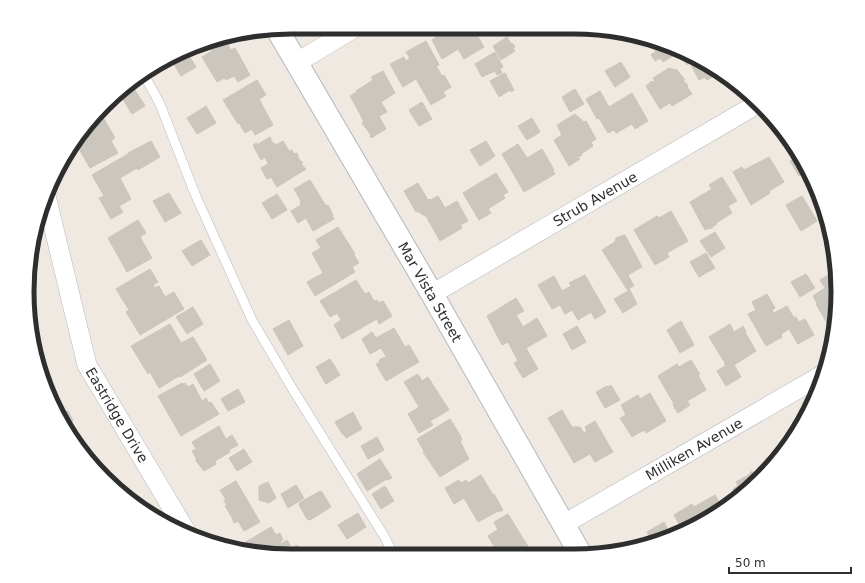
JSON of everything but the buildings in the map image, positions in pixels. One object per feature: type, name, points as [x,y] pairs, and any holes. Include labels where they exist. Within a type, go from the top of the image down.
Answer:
[{"type":"street","points":[[296,63],[346,34]]},
{"type":"street","name":"Mar Vista Street","points":[[280,35],[432,294],[564,524],[575,549]]},
{"type":"street","name":"Strub Avenue","points":[[432,294],[753,106]]},
{"type":"street","name":"Eastridge Drive","points":[[49,207],[87,365],[181,524]]},
{"type":"street","name":"Milliken Avenue","points":[[564,524],[815,379]]},
{"type":"lane","points":[[146,79],[160,104],[195,194],[252,320],[391,549]]}]
